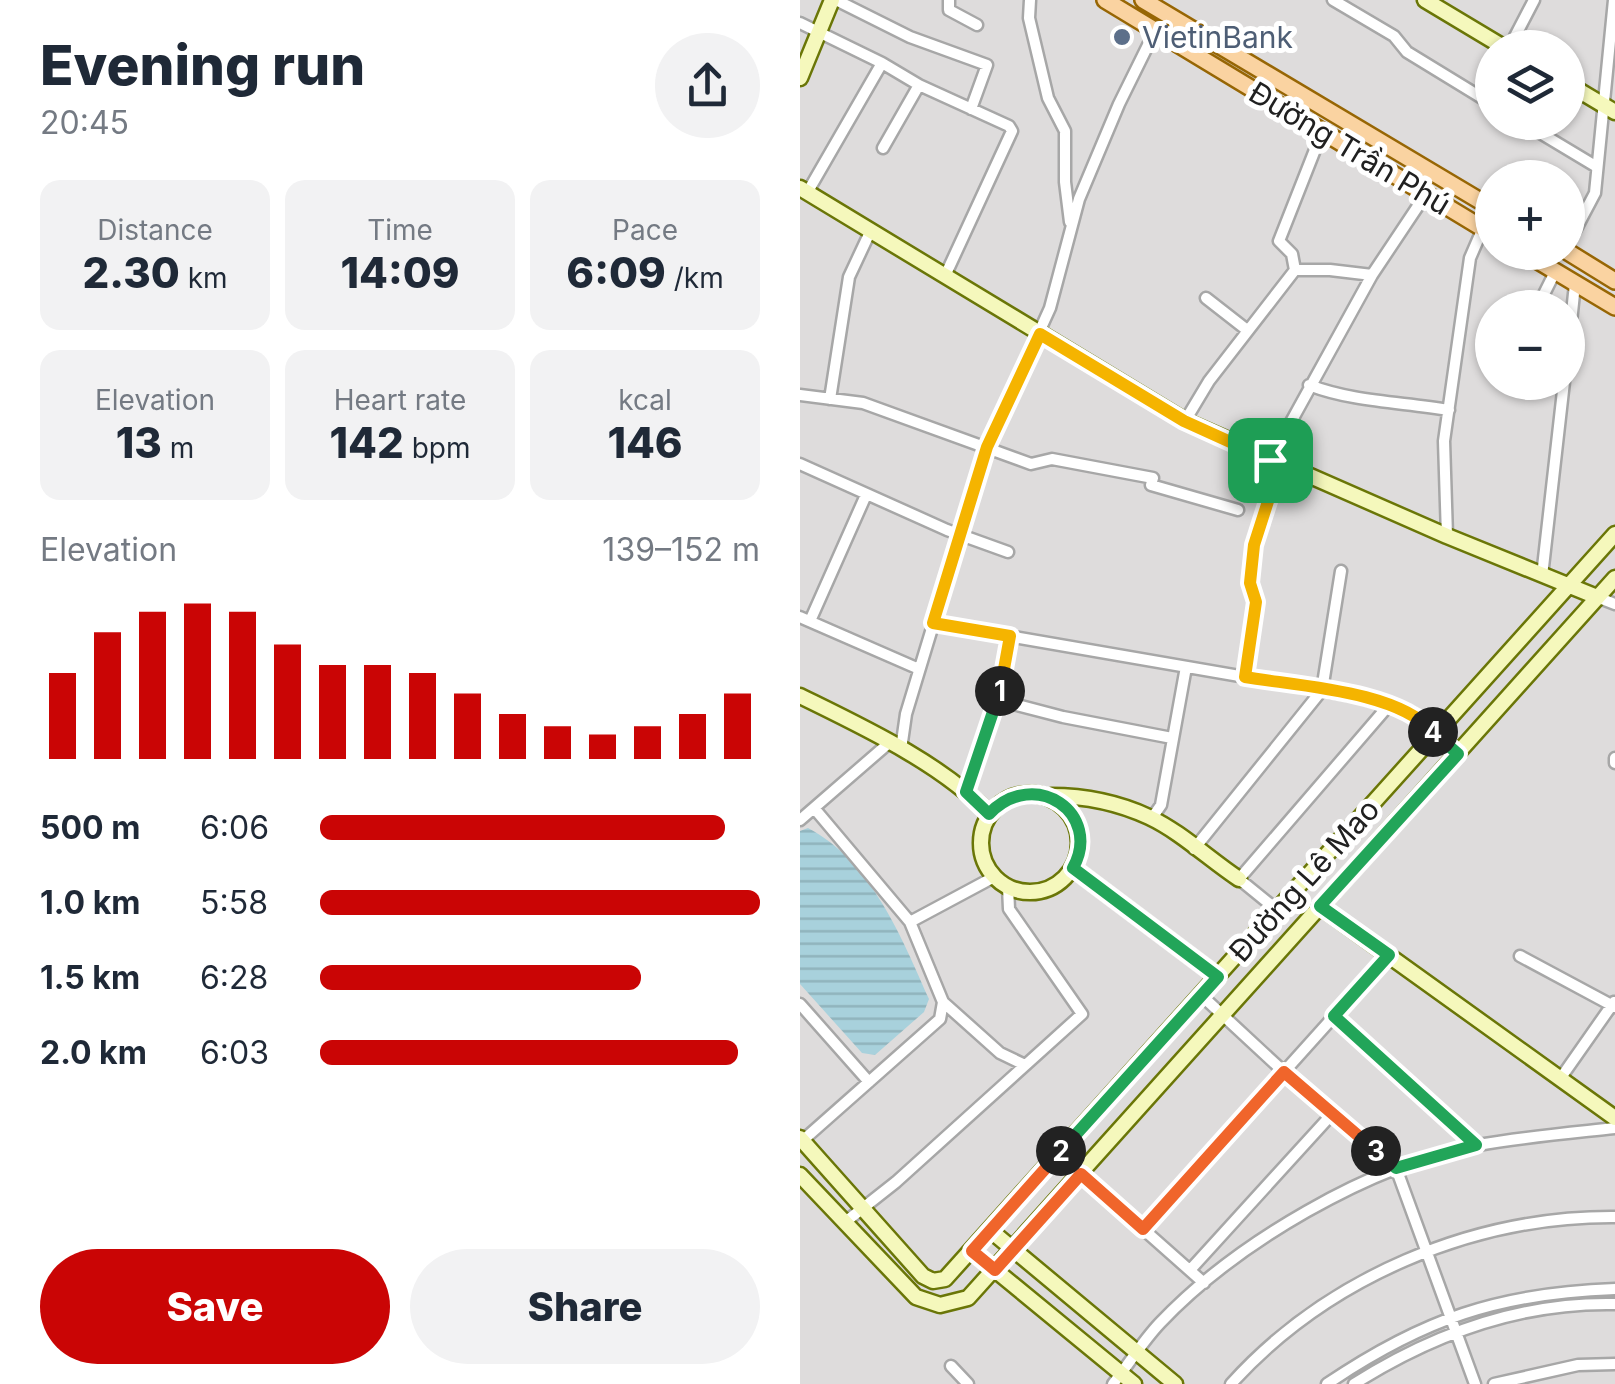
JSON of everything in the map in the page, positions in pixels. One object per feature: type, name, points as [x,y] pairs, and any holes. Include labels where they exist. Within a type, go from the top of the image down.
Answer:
[{"type":"main road","name":"Đường Trần Phú","points":[[1105,0],[1475,223]]},
{"type":"main road","name":"Đường Trần Phú","points":[[1143,0],[1170,7],[1332,113],[1475,198]]},
{"type":"main road","points":[[1155,31],[1170,7]]},
{"type":"main road","points":[[1322,132],[1332,113]]},
{"type":"main road","points":[[1450,209],[1462,190]]},
{"type":"main road","points":[[1585,262],[1615,280]]},
{"type":"main road","points":[[1552,270],[1615,307]]},
{"type":"street","points":[[800,78],[834,0],[910,37],[987,65],[971,109]]},
{"type":"street","points":[[948,0],[949,10],[977,26]]},
{"type":"street","points":[[1030,0],[1029,18],[1048,98],[1065,131],[1065,182],[1071,227]]},
{"type":"street","points":[[1333,0],[1394,36],[1407,52],[1475,94]]},
{"type":"street","points":[[1425,0],[1450,6],[1483,30]]},
{"type":"street","points":[[1517,30],[1534,0]]},
{"type":"street","points":[[1585,211],[1594,193],[1609,108],[1614,0]]},
{"type":"street","points":[[800,23],[1012,131],[945,276]]},
{"type":"street","points":[[800,820],[895,746],[987,447],[1050,308],[1079,199],[1155,31]]},
{"type":"street","points":[[882,63],[804,190],[1184,421],[1446,536],[1615,604]]},
{"type":"street","points":[[883,148],[919,85]]},
{"type":"street","points":[[1585,94],[1609,108]]},
{"type":"street","points":[[1184,421],[1208,381],[1295,270],[1294,257],[1279,241],[1322,132]]},
{"type":"street","points":[[1552,140],[1597,167]]},
{"type":"street","points":[[1245,677],[1256,602],[1250,583],[1254,545],[1275,462],[1309,385],[1372,275],[1426,194]]},
{"type":"street","points":[[830,399],[849,277],[871,230]]},
{"type":"street","points":[[1446,536],[1444,448],[1470,258],[1475,250]]},
{"type":"street","points":[[1295,270],[1372,275]]},
{"type":"street","points":[[1546,290],[1555,272]]},
{"type":"street","points":[[1574,290],[1575,284]]},
{"type":"street","points":[[1206,298],[1247,330]]},
{"type":"street","points":[[1309,385],[1344,397],[1449,410]]},
{"type":"street","points":[[800,395],[863,403],[1032,464],[1052,459],[1135,473],[1153,478],[1151,485],[1238,510]]},
{"type":"street","points":[[1542,576],[1562,400]]},
{"type":"street","points":[[800,464],[866,496],[1008,552]]},
{"type":"street","points":[[866,496],[805,619],[919,669]]},
{"type":"street","name":"Đường Lê Mao","points":[[862,1208],[923,1276],[937,1282],[953,1271],[1615,534]]},
{"type":"street","points":[[1194,849],[1322,690],[1340,571]]},
{"type":"street","name":"Đường Lê Mao","points":[[844,1223],[906,1290],[923,1301],[948,1304],[962,1301],[978,1290],[1615,578]]},
{"type":"street","points":[[933,623],[1322,690],[1389,706],[1411,712],[1458,754]]},
{"type":"street","points":[[966,792],[998,700],[1010,636]]},
{"type":"street","points":[[1152,818],[1161,806],[1186,666]]},
{"type":"street","points":[[800,696],[895,746],[966,792],[989,814]]},
{"type":"street","points":[[998,700],[1172,738]]},
{"type":"street","points":[[1240,878],[1389,706]]},
{"type":"street","points":[[1030,793],[1045,796],[1060,802],[1071,814],[1080,843],[1073,868],[1056,886],[1041,892],[1024,892],[994,877],[985,862],[982,830],[989,814],[1000,803],[1030,793]]},
{"type":"street","points":[[1045,796],[1074,796],[1152,818],[1240,878],[1277,910]]},
{"type":"street","points":[[814,808],[910,922],[943,1002],[1000,1053],[1025,1065]]},
{"type":"street","points":[[1073,868],[1218,977]]},
{"type":"street","points":[[910,922],[994,877]]},
{"type":"street","points":[[800,1174],[844,1223],[1082,1014],[1009,909],[1008,887]]},
{"type":"street","points":[[1320,906],[1615,1118]]},
{"type":"street","points":[[1143,1229],[1389,955]]},
{"type":"street","points":[[1520,956],[1614,1004],[1560,1078]]},
{"type":"street","points":[[1202,995],[1396,1168],[1474,1384]]},
{"type":"street","points":[[862,1208],[801,1141],[940,1019],[943,1002]]},
{"type":"street","points":[[800,1004],[869,1082]]},
{"type":"street","points":[[1334,1016],[1476,1145]]},
{"type":"street","points":[[1190,1270],[1333,1113]]},
{"type":"street","points":[[1117,1379],[1160,1323],[1204,1283],[1235,1258],[1326,1203],[1396,1168],[1476,1145],[1615,1128]]},
{"type":"street","points":[[1081,1174],[1204,1283]]},
{"type":"street","points":[[1231,1384],[1268,1346],[1303,1319],[1379,1273],[1426,1251],[1482,1234],[1536,1224],[1585,1217],[1615,1218]]},
{"type":"street","points":[[990,1230],[1175,1384]]},
{"type":"street","points":[[972,1251],[1117,1379],[1134,1384]]},
{"type":"street","points":[[1327,1384],[1374,1352],[1450,1316],[1562,1291],[1615,1289]]},
{"type":"street","points":[[1354,1384],[1404,1354],[1456,1331],[1521,1312],[1615,1304]]},
{"type":"street","points":[[1494,1384],[1578,1365],[1615,1364]]},
{"type":"street","points":[[951,1366],[968,1384]]},
{"type":"shaded area","points":[[800,0],[1615,0],[1615,1384],[800,1384]]},
{"type":"water","points":[[808,828],[830,842],[867,881],[895,927],[929,999],[924,1012],[875,1055],[862,1053],[800,984],[800,831]]},
{"type":"place","name":"VietinBank","points":[[1122,37]]},
{"type":"route","points":[[1040,334],[1184,421],[1270,460],[1280,464],[1254,545],[1250,583],[1256,602],[1245,677],[1355,696],[1411,712],[1458,754],[1320,906],[1389,955],[1334,1016],[1476,1145],[1396,1168],[1284,1072],[1143,1229],[1081,1174],[995,1270],[972,1251],[1218,977],[1073,868],[1078,860],[1078,828],[1060,802],[1030,793],[1000,803],[989,814],[966,792],[998,700],[1010,636],[933,623],[987,447],[1040,334]]}]
